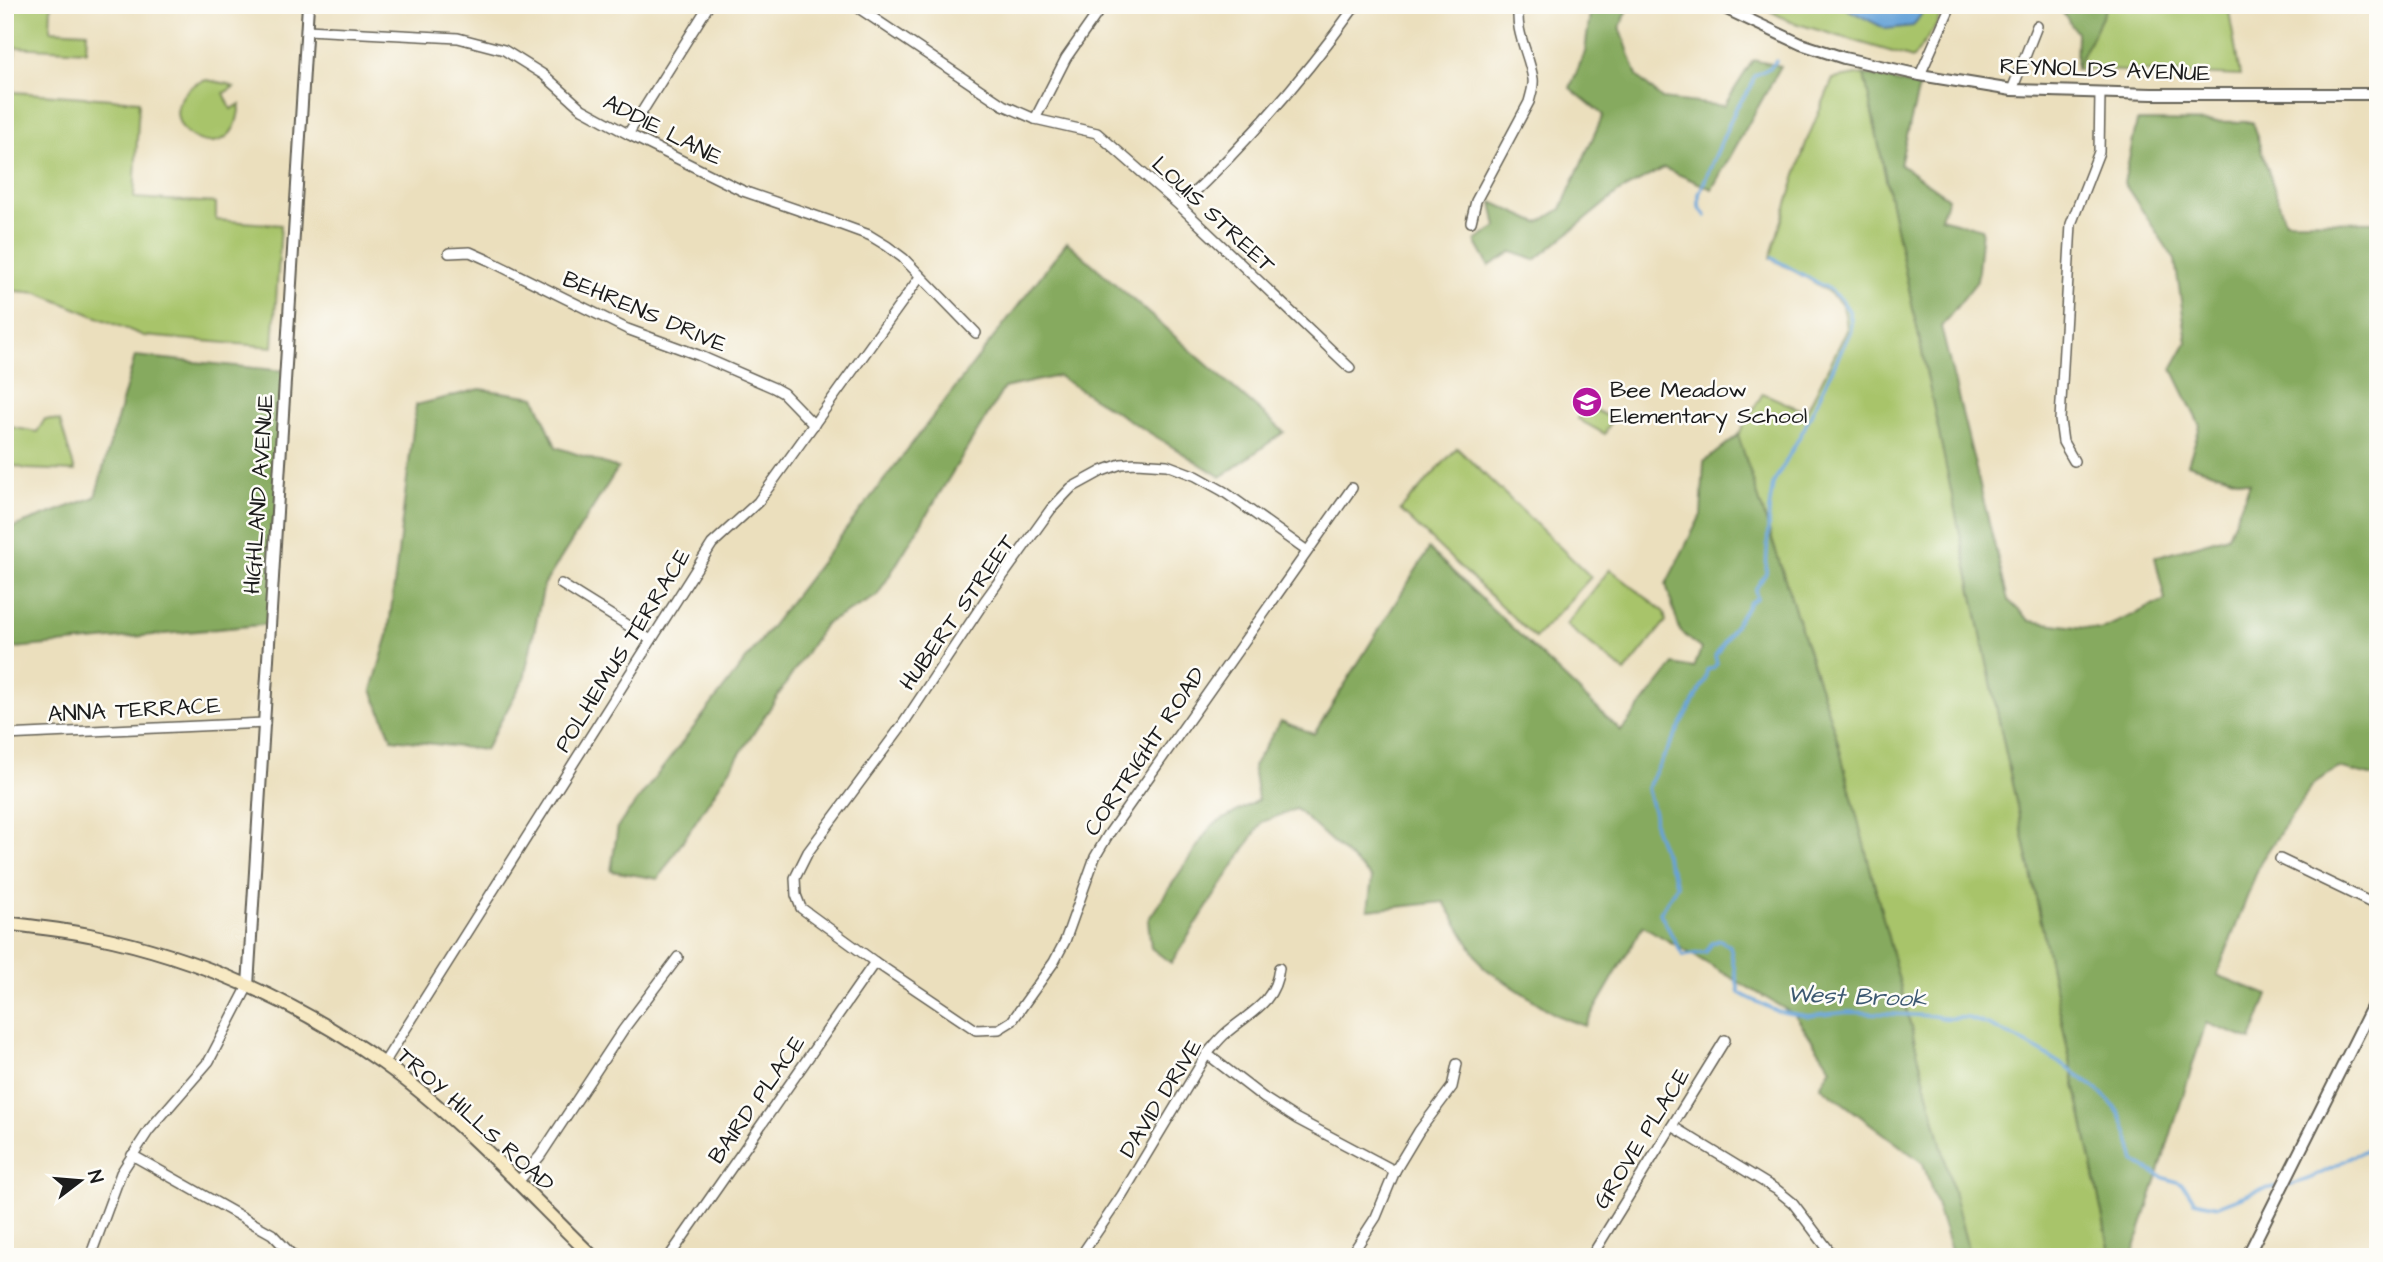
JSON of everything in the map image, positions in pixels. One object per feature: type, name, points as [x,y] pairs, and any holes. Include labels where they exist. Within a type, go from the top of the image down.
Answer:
[{"type":"main road","name":"TROY HILLS ROAD","points":[[5,923],[94,936],[163,953],[272,996],[333,1029],[384,1063],[472,1138],[593,1257]]},
{"type":"street","name":"HIGHLAND AVENUE","points":[[248,986],[308,5]]},
{"type":"street","points":[[628,134],[709,5]]},
{"type":"street","name":"LOUIS STREET","points":[[854,5],[1003,105],[1035,119],[1097,133],[1180,206],[1350,368]]},
{"type":"street","points":[[1035,119],[1066,58],[1103,5]]},
{"type":"street","points":[[1180,206],[1291,89],[1356,5]]},
{"type":"street","points":[[1471,222],[1476,201],[1529,102],[1533,79],[1520,37],[1517,21],[1519,5]]},
{"type":"street","name":"REYNOLDS AVENUE","points":[[1718,5],[1801,44],[1844,58],[1920,75],[2012,90],[2100,94],[2378,94]]},
{"type":"street","points":[[1920,75],[1951,5]]},
{"type":"street","points":[[2012,90],[2037,26]]},
{"type":"street","name":"ADDIE LANE","points":[[307,30],[458,38],[486,44],[518,57],[556,85],[582,109],[628,134],[743,191],[869,235],[903,258],[976,333]]},
{"type":"street","points":[[2074,461],[2063,442],[2060,420],[2069,239],[2076,208],[2099,152],[2100,94]]},
{"type":"street","name":"BEHRENS DRIVE","points":[[449,253],[470,252],[627,329],[698,355],[774,388],[789,399],[814,425]]},
{"type":"street","name":"POLHEMUS TERRACE","points":[[384,1063],[712,544],[758,502],[920,277]]},
{"type":"street","name":"HUBERT STREET","points":[[875,962],[802,908],[794,886],[801,864],[903,724],[984,602],[1051,509],[1071,488],[1121,464],[1167,465],[1196,476],[1223,491],[1307,551]]},
{"type":"street","name":"CORTRIGHT ROAD","points":[[875,962],[976,1030],[992,1031],[1012,1021],[1054,962],[1065,941],[1096,857],[1108,835],[1352,488]]},
{"type":"street","points":[[561,584],[651,640]]},
{"type":"street","name":"ANNA TERRACE","points":[[5,735],[265,723]]},
{"type":"street","points":[[2280,859],[2378,906]]},
{"type":"street","points":[[517,1183],[540,1156],[623,1030],[678,957]]},
{"type":"street","name":"BAIRD PLACE","points":[[669,1257],[875,962]]},
{"type":"street","name":"DAVID DRIVE","points":[[1080,1257],[1122,1195],[1207,1054],[1224,1035],[1270,996],[1277,984],[1279,968]]},
{"type":"street","points":[[90,1257],[121,1172],[149,1130],[209,1061],[248,986]]},
{"type":"street","points":[[2247,1257],[2378,995]]},
{"type":"street","name":"GROVE PLACE","points":[[1591,1257],[1725,1040]]},
{"type":"street","points":[[1207,1054],[1264,1098],[1327,1136],[1395,1171]]},
{"type":"street","points":[[1350,1257],[1376,1217],[1395,1171],[1419,1131],[1452,1087],[1457,1064]]},
{"type":"street","points":[[1672,1126],[1777,1190],[1793,1203],[1834,1257]]},
{"type":"street","points":[[132,1155],[272,1234],[294,1257]]},
{"type":"green space","points":[[5,5],[51,5],[50,30],[87,32],[86,51],[15,47],[13,92],[139,101],[134,198],[216,203],[216,220],[281,225],[273,347],[144,336],[38,293],[5,290]]},
{"type":"green space","points":[[1591,5],[1630,5],[1620,27],[1637,76],[1662,99],[1724,106],[1753,60],[1781,66],[1712,189],[1664,168],[1619,192],[1535,260],[1512,252],[1489,266],[1475,241],[1497,227],[1492,202],[1538,223],[1561,209],[1603,115],[1570,88],[1585,52]]},
{"type":"green space","points":[[1759,5],[1944,5],[1936,26],[1913,58],[1791,22]]},
{"type":"green space","points":[[2062,5],[2108,5],[2076,69],[2077,33],[2060,9]]},
{"type":"green space","points":[[2108,5],[2228,5],[2240,76],[2076,69]]},
{"type":"green space","points":[[1864,74],[2111,1257],[1970,1257],[1837,739],[1738,435],[1763,393],[1806,412],[1847,330],[1844,310],[1835,297],[1770,258],[1807,140],[1833,79]]},
{"type":"green space","points":[[1864,74],[1919,87],[1900,164],[1948,198],[1941,218],[1982,229],[1977,281],[1941,327],[2008,600],[2030,621],[2100,630],[2165,600],[2155,557],[2228,536],[2250,483],[2188,464],[2200,426],[2172,369],[2187,342],[2175,260],[2124,183],[2137,121],[2252,122],[2285,221],[2378,222],[2378,778],[2339,768],[2314,783],[2261,861],[2217,975],[2268,995],[2251,1040],[2206,1023],[2132,1257],[2111,1256]]},
{"type":"green space","points":[[207,80],[234,87],[224,93],[231,109],[240,104],[235,126],[227,137],[216,142],[193,137],[178,119],[178,107],[184,94],[194,85]]},
{"type":"green space","points":[[1067,242],[1284,432],[1221,477],[1058,376],[1004,388],[877,596],[825,624],[658,879],[611,871],[618,826]]},
{"type":"green space","points":[[135,356],[286,371],[271,624],[5,649],[5,530],[95,497]]},
{"type":"green space","points":[[480,389],[535,397],[556,447],[618,468],[544,585],[524,679],[485,750],[392,739],[372,690],[388,635],[416,405]]},
{"type":"green space","points":[[1586,405],[1612,419],[1605,434],[1578,419]]},
{"type":"green space","points":[[45,419],[60,421],[75,471],[26,469],[5,463],[5,426],[37,432]]},
{"type":"green space","points":[[1738,435],[1837,739],[1970,1257],[1953,1257],[1923,1163],[1820,1086],[1831,1068],[1795,1015],[1643,926],[1585,1026],[1556,1015],[1483,967],[1444,902],[1368,910],[1372,878],[1296,809],[1262,822],[1171,963],[1151,948],[1148,920],[1211,826],[1258,800],[1253,766],[1281,721],[1314,734],[1429,549],[1621,731],[1674,664],[1694,668],[1701,649],[1680,631],[1666,584],[1701,515],[1704,462]]},
{"type":"green space","points":[[1457,448],[1591,577],[1535,638],[1400,510]]},
{"type":"green space","points":[[1610,569],[1664,612],[1666,621],[1625,672],[1566,625]]},
{"type":"water","points":[[1839,5],[1928,5],[1913,26],[1886,29]]},
{"type":"waterway","name":"West Brook","points":[[1706,216],[1699,207],[1699,194],[1736,108],[1751,87],[1754,76],[1771,67],[1776,61]]},
{"type":"waterway","name":"West Brook","points":[[1772,258],[1829,289],[1840,298],[1849,311],[1851,330],[1805,427],[1773,484],[1766,573],[1755,590],[1757,598],[1750,602],[1715,656],[1717,663],[1707,670],[1705,680],[1647,788],[1655,830],[1677,885],[1660,913],[1683,956],[1706,952],[1712,943],[1720,940],[1730,946],[1739,993],[1776,1011],[1808,1016],[1849,1012],[1934,1016],[1971,1019],[1987,1025],[2053,1059],[2094,1088],[2120,1115],[2135,1162],[2161,1177],[2183,1185],[2194,1201],[2218,1206],[2256,1191],[2279,1186]]},
{"type":"waterway","name":"West Brook","points":[[2287,1185],[2319,1174],[2370,1148],[2378,1153]]},
{"type":"place","name":"Bee Meadow Elementary School","points":[[1587,402]]}]
